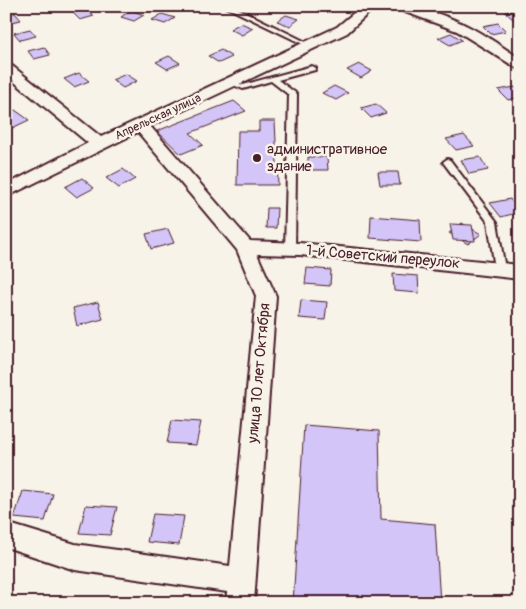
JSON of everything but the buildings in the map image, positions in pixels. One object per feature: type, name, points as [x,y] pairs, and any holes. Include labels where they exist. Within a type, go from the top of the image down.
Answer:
[{"type":"street","name":"Апрельская улица","points":[[6,192],[99,144],[142,126],[311,46],[342,30],[370,6]]},
{"type":"street","points":[[395,6],[450,21],[482,38],[520,66]]},
{"type":"street","points":[[10,76],[99,144]]},
{"type":"street","name":"улица 10 лет Октября","points":[[142,126],[246,247],[266,296],[241,592]]},
{"type":"street","name":"1-й Советский переулок","points":[[246,247],[290,249],[520,272]]},
{"type":"street","points":[[6,535],[75,557],[241,592]]},
{"type":"lane","points":[[227,6],[311,46]]},
{"type":"lane","points":[[232,83],[243,87],[312,68]]},
{"type":"lane","points":[[274,80],[293,94],[290,249]]},
{"type":"lane","points":[[447,162],[492,222],[500,269]]},
{"type":"place","name":"административное здание","points":[[257,158]]}]
